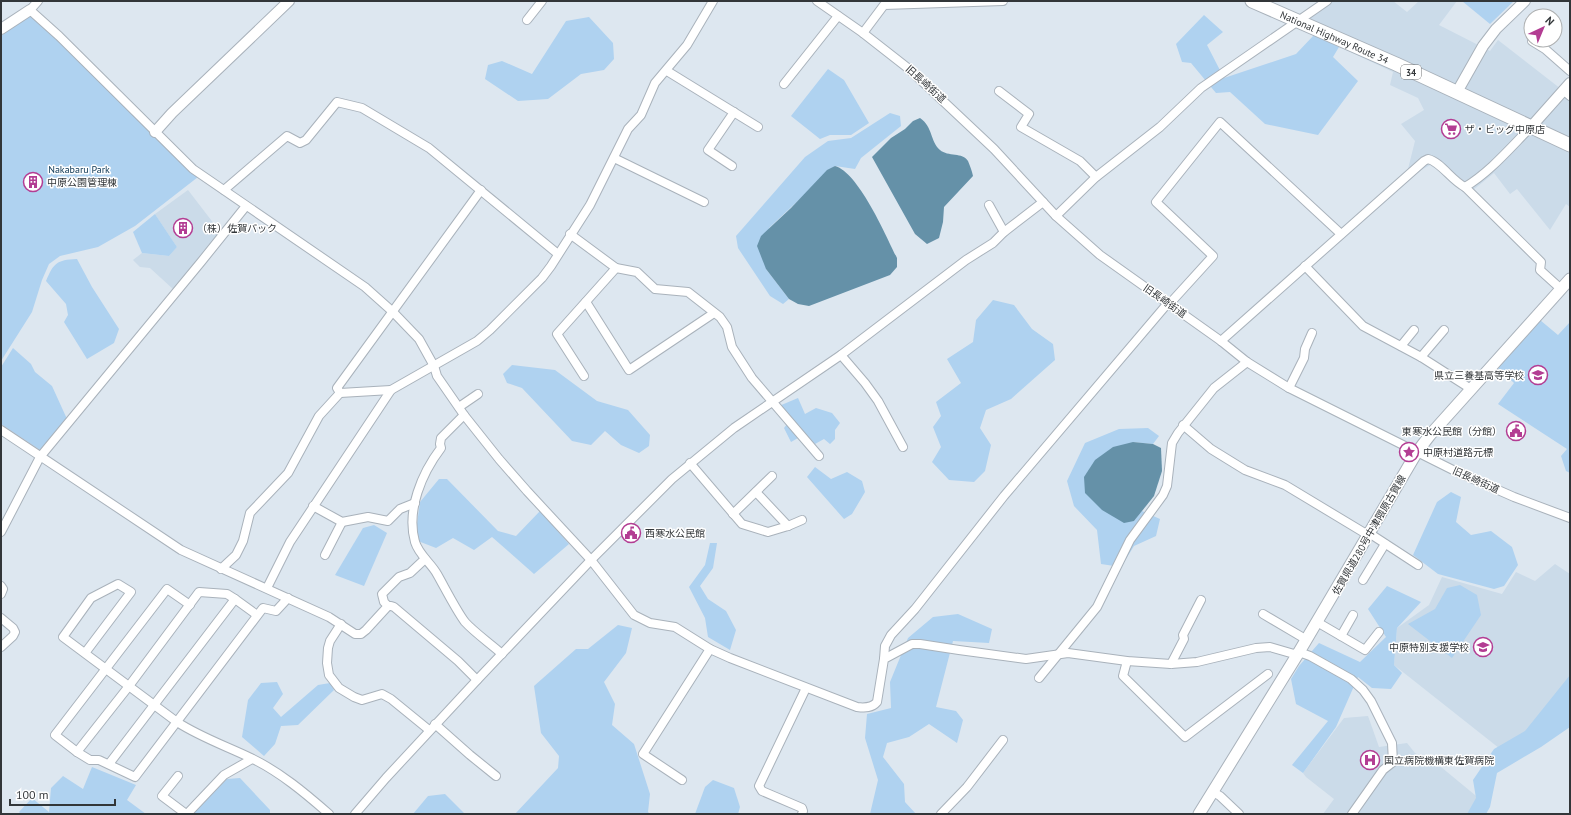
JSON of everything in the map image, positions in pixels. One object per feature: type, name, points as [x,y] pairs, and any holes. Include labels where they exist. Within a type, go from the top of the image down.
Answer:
[{"type":"highway","name":"National Highway Route 34","points":[[1252,1],[1457,92],[1530,128],[1570,145]]},
{"type":"main road","name":"佐賀県道280号中津隈原古賀線","points":[[1199,814],[1300,652],[1417,452],[1430,435],[1570,279]]},
{"type":"street","points":[[1,29],[30,10],[38,1]]},
{"type":"street","points":[[155,132],[172,113],[289,1]]},
{"type":"street","points":[[527,20],[542,1]]},
{"type":"street","points":[[268,588],[290,542],[391,390],[477,341],[542,278],[590,205],[628,129],[641,114],[655,83],[667,71],[687,45],[713,1]]},
{"type":"street","name":"旧長崎街道","points":[[817,1],[863,33],[909,68],[957,112],[994,149],[1056,216],[1100,255],[1221,341],[1247,362],[1289,388],[1455,471],[1514,497],[1570,518]]},
{"type":"street","points":[[863,33],[884,5],[1003,1]]},
{"type":"street","points":[[1056,216],[1096,177],[1160,127],[1201,88],[1327,1]]},
{"type":"street","points":[[1457,92],[1483,46],[1496,29],[1525,1]]},
{"type":"street","points":[[30,10],[59,36],[194,169],[364,286],[419,339],[434,366],[437,376],[464,415],[527,491],[591,560],[634,615],[650,623],[675,627],[710,649],[857,707],[867,708],[877,702],[886,646],[891,635],[915,609],[1004,496],[1168,303],[1173,300],[1212,256],[1156,202],[1220,122],[1341,234]]},
{"type":"street","points":[[784,84],[838,16]]},
{"type":"street","points":[[1543,48],[1570,71]]},
{"type":"street","points":[[667,71],[758,128]]},
{"type":"street","points":[[999,90],[1029,114],[1021,127],[1080,161],[1096,177]]},
{"type":"street","points":[[1465,187],[1475,181],[1498,161],[1568,90]]},
{"type":"street","points":[[224,190],[287,136],[300,143],[306,140],[337,102],[362,108],[429,148],[558,254]]},
{"type":"street","points":[[732,166],[708,150],[734,112]]},
{"type":"street","points":[[614,158],[704,202]]},
{"type":"street","points":[[1221,341],[1420,164],[1428,159],[1435,162],[1459,184],[1465,187],[1541,262],[1540,270],[1561,289]]},
{"type":"street","points":[[340,392],[337,388],[481,190]]},
{"type":"street","points":[[355,814],[429,730],[591,560],[672,479],[734,428],[841,354],[966,260],[993,243],[1004,232],[1043,202]]},
{"type":"street","points":[[989,205],[1004,232]]},
{"type":"street","points":[[1,532],[40,457],[246,206]]},
{"type":"street","points":[[570,234],[616,268],[637,272],[654,289],[688,292],[720,317],[727,327],[732,347],[752,378],[819,456]]},
{"type":"street","points":[[1305,266],[1363,326],[1421,357],[1471,389]]},
{"type":"street","points":[[584,376],[557,334],[616,268]]},
{"type":"street","points":[[586,302],[629,370],[714,313]]},
{"type":"street","points":[[1401,346],[1414,330]]},
{"type":"street","points":[[1421,357],[1444,330]]},
{"type":"street","points":[[1289,388],[1304,358],[1305,349],[1312,333]]},
{"type":"street","points":[[841,354],[878,401],[903,447]]},
{"type":"street","points":[[1039,678],[1097,607],[1130,540],[1163,495],[1167,486],[1172,443],[1183,425],[1214,388],[1247,362]]},
{"type":"street","points":[[221,569],[236,555],[243,541],[250,513],[288,473],[319,416],[340,392],[391,390]]},
{"type":"street","points":[[459,407],[478,394]]},
{"type":"street","points":[[464,415],[441,438],[440,444],[442,448],[431,461],[425,474],[415,504],[413,523],[415,543],[425,559],[434,568],[465,622],[502,654]]},
{"type":"street","points":[[1183,425],[1211,449],[1245,470],[1285,485],[1368,535],[1386,544],[1418,565]]},
{"type":"street","points":[[1,430],[181,550],[221,569],[268,588],[329,617],[356,634],[361,634],[388,606]]},
{"type":"street","points":[[690,463],[742,524],[768,532],[802,520]]},
{"type":"street","points":[[733,514],[772,476]]},
{"type":"street","points":[[756,492],[788,526]]},
{"type":"street","points":[[313,506],[342,522],[368,517],[388,521],[400,509],[415,504]]},
{"type":"street","points":[[325,554],[342,522]]},
{"type":"street","points":[[1363,580],[1386,544]]},
{"type":"street","points":[[425,559],[410,573],[399,577],[382,594],[384,602],[388,606],[394,607],[412,622],[458,661],[477,680]]},
{"type":"street","points":[[84,653],[131,592],[118,584],[91,598],[63,637],[84,653],[155,705],[177,722],[192,732],[252,759],[276,772],[329,814]]},
{"type":"street","points":[[1,586],[3,589],[1,594]]},
{"type":"street","points":[[190,605],[167,589],[55,735],[90,760],[99,760],[135,777],[257,615],[263,608],[276,611],[288,598]]},
{"type":"street","points":[[77,752],[129,686],[199,592],[227,594],[257,615]]},
{"type":"street","points":[[109,764],[235,599]]},
{"type":"street","points":[[1170,664],[1184,639],[1183,635],[1201,600]]},
{"type":"street","points":[[1263,614],[1307,640]]},
{"type":"street","points":[[1341,636],[1353,615]]},
{"type":"street","points":[[1,618],[13,628],[15,632],[1,647]]},
{"type":"street","points":[[1317,622],[1364,650],[1379,632]]},
{"type":"street","points":[[341,624],[330,641],[328,648],[327,663],[329,675],[334,683],[339,688],[362,700],[382,694],[391,699],[429,730]]},
{"type":"street","points":[[884,659],[912,644],[1026,658],[1068,653],[1128,661],[1170,664],[1197,662],[1256,648],[1270,648],[1294,654],[1300,652],[1321,662],[1357,684],[1371,701],[1392,743],[1392,762],[1383,770],[1352,814]]},
{"type":"street","points":[[682,780],[643,754],[710,649]]},
{"type":"street","points":[[1128,661],[1123,676],[1185,737],[1268,674]]},
{"type":"street","points":[[802,814],[802,808],[762,791],[759,786],[806,688]]},
{"type":"street","points":[[435,724],[496,776]]},
{"type":"street","points":[[941,814],[967,787],[1003,740]]},
{"type":"street","points":[[178,776],[162,796],[186,814],[224,775],[252,759]]},
{"type":"street","points":[[1213,792],[1220,796],[1240,814]]},
{"type":"shaded area","points":[[1328,1],[1393,1],[1407,12],[1419,1],[1457,1],[1439,25],[1490,51],[1498,40],[1570,96],[1570,207],[1566,204],[1550,230],[1517,189],[1510,194],[1494,173],[1467,195],[1432,164],[1412,175],[1408,169],[1415,141],[1401,124],[1424,110],[1418,98],[1390,85],[1393,72],[1293,25]]},
{"type":"shaded area","points":[[920,118],[927,126],[934,142],[940,150],[966,158],[972,170],[973,176],[944,207],[943,222],[939,238],[927,244],[915,234],[872,157],[891,138],[905,129],[913,121]]},
{"type":"shaded area","points":[[835,166],[844,171],[853,180],[871,206],[897,258],[897,267],[890,275],[809,306],[798,304],[789,299],[766,269],[757,246],[761,236],[791,208],[827,170]]},
{"type":"shaded area","points":[[188,190],[221,233],[173,289],[150,268],[140,267],[133,260],[142,253],[169,256],[177,247],[155,214]]},
{"type":"shaded area","points":[[1133,442],[1153,444],[1161,448],[1162,471],[1154,496],[1134,521],[1124,523],[1102,510],[1085,493],[1084,477],[1095,460],[1113,447]]},
{"type":"shaded area","name":"中原特別支援学校","points":[[1555,564],[1570,574],[1570,684],[1531,734],[1504,752],[1394,665],[1397,628],[1429,605],[1442,577],[1502,594],[1516,572],[1535,581]]},
{"type":"shaded area","name":"国立病院機構東佐賀病院","points":[[1368,716],[1379,747],[1407,743],[1415,753],[1441,767],[1481,800],[1474,814],[1323,814],[1334,799],[1303,773],[1344,718]]},
{"type":"green space","points":[[1462,1],[1514,1],[1490,24]]},
{"type":"green space","name":"Nakabaru Park","points":[[31,15],[198,177],[135,226],[98,247],[60,256],[49,264],[42,280],[32,312],[1,361],[1,36]]},
{"type":"green space","points":[[1204,15],[1223,32],[1207,45],[1224,78],[1296,54],[1314,35],[1339,47],[1333,57],[1358,81],[1318,135],[1265,124],[1230,92],[1216,93],[1191,63],[1182,62],[1176,44]]},
{"type":"green space","points":[[589,17],[613,43],[614,59],[604,70],[581,74],[548,99],[518,101],[485,79],[488,65],[502,61],[532,74],[566,21]]},
{"type":"green space","points":[[828,69],[844,80],[869,123],[851,135],[830,135],[820,139],[791,116]]},
{"type":"green space","points":[[890,113],[900,116],[901,126],[861,158],[855,169],[835,166],[769,228],[766,269],[789,299],[783,304],[770,296],[738,248],[736,236],[805,157],[828,141],[851,138]]},
{"type":"green space","points":[[155,214],[177,247],[169,256],[142,253],[133,232]]},
{"type":"green space","points":[[77,259],[92,287],[119,329],[114,343],[87,359],[64,322],[68,315],[66,304],[46,281],[54,266],[64,260]]},
{"type":"green space","points":[[993,300],[1014,305],[1032,329],[1053,344],[1055,360],[1011,399],[986,410],[980,428],[991,445],[985,471],[974,482],[949,480],[932,462],[941,447],[933,427],[941,416],[936,402],[961,383],[947,359],[973,342],[976,320]]},
{"type":"green space","name":"県立三養基高等学校","points":[[1540,320],[1558,335],[1570,322],[1570,473],[1566,471],[1561,456],[1567,449],[1498,404],[1514,383],[1497,367]]},
{"type":"green space","points":[[13,348],[31,364],[35,372],[52,386],[67,419],[40,450],[1,424],[1,367]]},
{"type":"green space","points":[[512,365],[555,370],[597,401],[628,410],[650,435],[649,446],[639,453],[621,445],[605,431],[591,445],[572,441],[522,388],[507,383],[503,374]]},
{"type":"green space","points":[[798,398],[805,414],[816,408],[832,413],[840,423],[835,430],[835,439],[830,444],[824,439],[815,444],[805,434],[791,442],[784,428],[791,419],[779,406]]},
{"type":"green space","points":[[1148,428],[1159,436],[1153,444],[1133,442],[1134,521],[1142,511],[1160,519],[1156,536],[1134,546],[1121,567],[1101,564],[1097,530],[1074,506],[1067,481],[1085,443],[1119,429]]},
{"type":"green space","points":[[815,467],[831,479],[847,472],[862,481],[865,492],[852,514],[844,519],[807,477]]},
{"type":"green space","points":[[439,479],[447,479],[498,531],[516,536],[540,511],[569,544],[534,574],[492,537],[474,550],[453,538],[436,548],[418,541],[417,524],[420,502]]},
{"type":"green space","points":[[1451,492],[1461,497],[1456,522],[1471,535],[1491,531],[1512,547],[1518,565],[1504,586],[1494,589],[1438,574],[1413,555],[1437,502]]},
{"type":"green space","points":[[374,525],[387,533],[364,586],[335,575],[363,528]]},
{"type":"green space","points":[[710,543],[717,543],[713,568],[700,586],[708,599],[726,611],[736,630],[730,650],[708,637],[705,618],[689,587],[705,565]]},
{"type":"green space","points":[[1460,585],[1477,595],[1481,615],[1452,658],[1408,624],[1435,609],[1447,588]]},
{"type":"green space","points":[[1387,586],[1421,602],[1397,628],[1394,665],[1402,673],[1391,689],[1372,688],[1358,677],[1336,727],[1303,773],[1292,765],[1328,721],[1296,704],[1291,679],[1299,666],[1319,643],[1360,662],[1386,637],[1368,609]]},
{"type":"green space","points":[[958,614],[992,629],[989,643],[953,641],[936,707],[956,711],[963,720],[957,743],[929,724],[909,737],[887,743],[883,757],[904,784],[905,802],[916,814],[870,814],[878,780],[865,738],[867,714],[891,708],[890,682],[908,638],[933,617]]},
{"type":"green space","points":[[618,625],[632,628],[626,653],[604,682],[615,704],[612,725],[634,744],[650,794],[648,812],[650,814],[515,814],[558,768],[559,756],[541,733],[534,686],[576,649],[588,649]]},
{"type":"green space","points":[[1570,675],[1570,727],[1541,747],[1497,773],[1490,807],[1486,814],[1467,814],[1476,798],[1473,780],[1494,749],[1525,731]]},
{"type":"green space","points":[[277,682],[283,694],[273,708],[281,717],[318,685],[330,683],[334,690],[298,725],[281,726],[275,744],[264,756],[242,737],[248,700],[261,683]]},
{"type":"green space","points":[[92,767],[136,785],[127,800],[146,814],[21,814],[19,812],[32,798],[49,812],[51,788],[63,776],[83,789]]},
{"type":"green space","points":[[240,778],[270,810],[270,814],[193,814],[227,779]]},
{"type":"green space","points":[[713,780],[734,788],[740,807],[738,814],[695,814],[705,787]]},
{"type":"green space","points":[[445,794],[465,814],[413,814],[428,796]]},
{"type":"place","name":"ザ・ビッグ中原店","points":[[1451,129]]},
{"type":"place","name":"中原公園管理棟","points":[[33,182]]},
{"type":"place","name":"（株）佐賀パック","points":[[183,228]]},
{"type":"place","name":"県立三養基高等学校","points":[[1538,375]]},
{"type":"place","name":"東寒水公民館（分館）","points":[[1516,431]]},
{"type":"place","name":"中原村道路元標","points":[[1409,452]]},
{"type":"place","name":"西寒水公民館","points":[[631,533]]},
{"type":"place","name":"中原特別支援学校","points":[[1483,647]]},
{"type":"place","name":"国立病院機構東佐賀病院","points":[[1370,760]]}]
